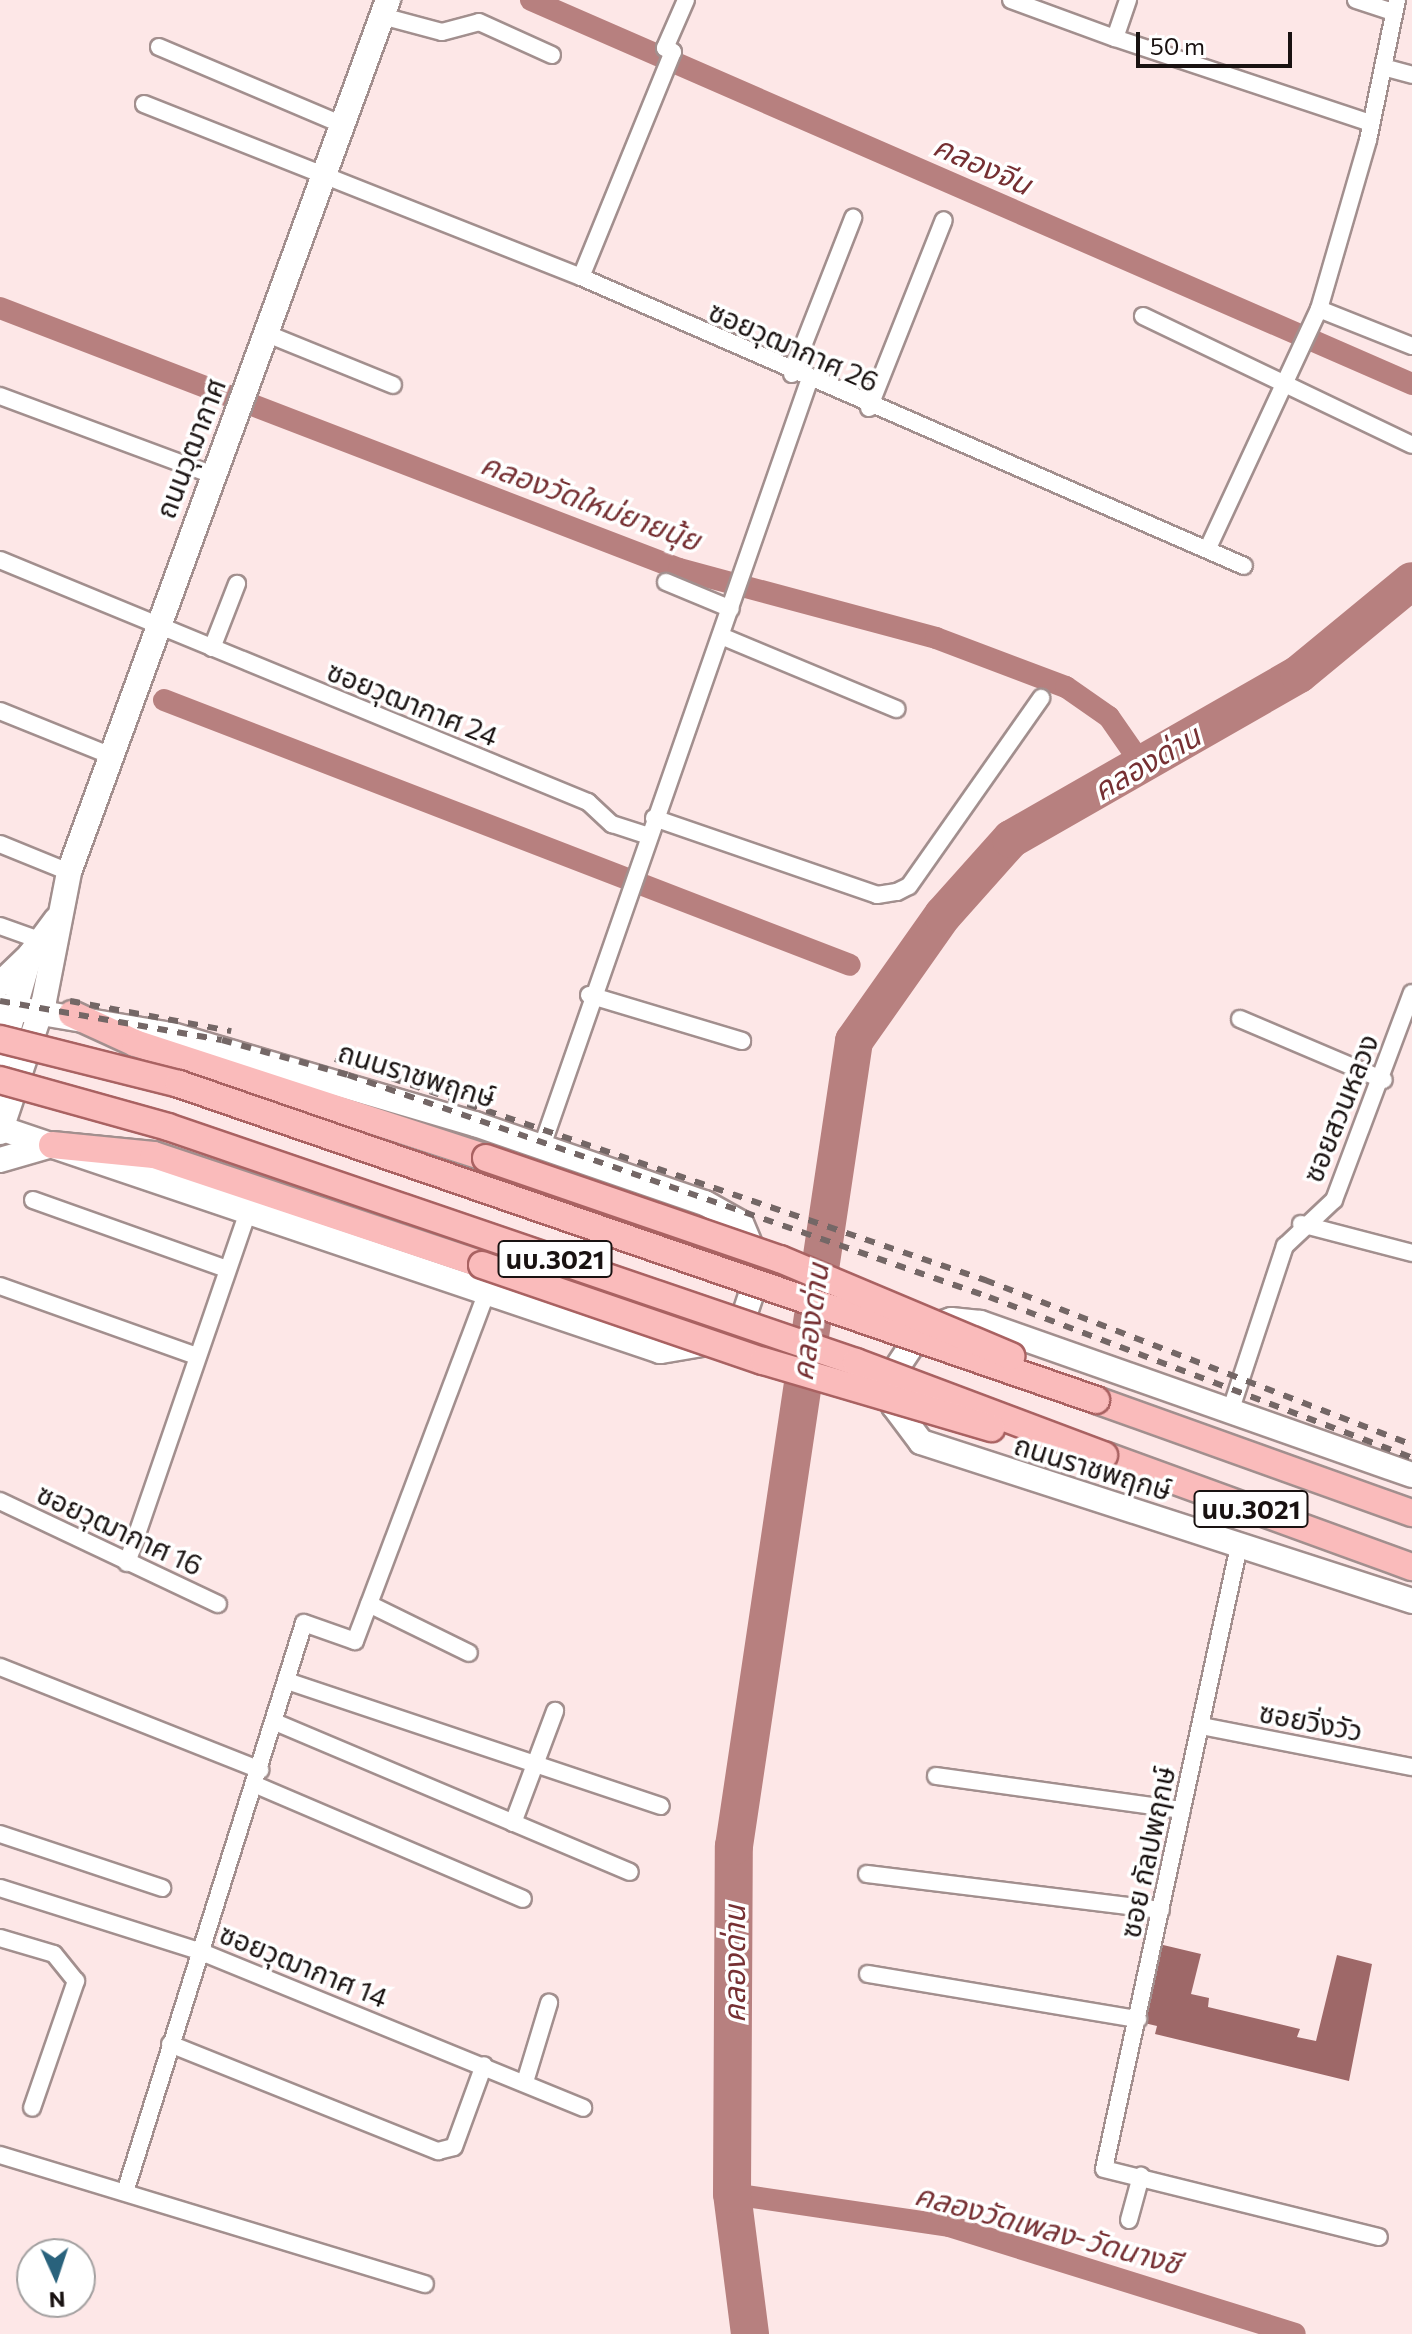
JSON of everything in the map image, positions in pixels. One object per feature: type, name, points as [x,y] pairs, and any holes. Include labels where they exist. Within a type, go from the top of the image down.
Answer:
[{"type":"main road","name":"ถนนวุฒากาศ","points":[[0,1059],[56,920],[69,872],[156,621],[385,8]]},
{"type":"main road","points":[[0,984],[41,951],[72,1014],[135,1043],[486,1158],[837,1281],[1096,1400]]},
{"type":"main road","name":"ถนนวุฒากาศ","points":[[0,1130],[20,1007]]},
{"type":"main road","name":"ถนนราชพฤกษ์","points":[[0,1130],[52,1145],[485,1297],[660,1351],[720,1341],[742,1322],[754,1294],[758,1257],[741,1223],[705,1203],[261,1060],[72,1014],[20,1007]]},
{"type":"main road","name":"นบ.3021","points":[[0,1039],[179,1084],[1400,1508]]},
{"type":"main road","name":"ถนนราชพฤกษ์","points":[[0,1080],[198,1137],[856,1362],[1406,1564]]},
{"type":"main road","points":[[0,1160],[52,1145],[154,1155],[861,1392],[1104,1455]]},
{"type":"main road","name":"ถนนราชพฤกษ์","points":[[1412,1475],[1069,1350],[951,1320],[909,1340],[892,1391],[901,1424],[921,1442],[1412,1601]]},
{"type":"street","points":[[581,277],[669,62],[665,48],[686,0]]},
{"type":"street","points":[[1011,0],[1371,123]]},
{"type":"street","points":[[1115,38],[1128,0]]},
{"type":"street","points":[[1208,548],[1288,383],[1319,309],[1371,123],[1396,6],[1356,0]]},
{"type":"street","points":[[385,8],[442,32],[479,22],[552,55]]},
{"type":"street","points":[[159,47],[340,124]]},
{"type":"street","points":[[1383,67],[1412,75]]},
{"type":"street","name":"ซอยวุฒากาศ 26","points":[[144,104],[581,277],[869,408],[1208,548],[1244,566]]},
{"type":"street","points":[[792,374],[853,218]]},
{"type":"street","points":[[869,408],[944,220]]},
{"type":"street","points":[[1319,309],[1412,346]]},
{"type":"street","points":[[1143,316],[1412,445]]},
{"type":"street","points":[[265,333],[393,385]]},
{"type":"street","points":[[541,1149],[589,995],[731,609],[809,381]]},
{"type":"street","points":[[0,396],[212,475]]},
{"type":"street","name":"ซอยวุฒากาศ 24","points":[[0,560],[156,621],[212,648],[588,802],[612,824],[646,835]]},
{"type":"street","points":[[666,582],[731,609]]},
{"type":"street","points":[[212,648],[237,584]]},
{"type":"street","points":[[721,636],[896,709]]},
{"type":"street","points":[[654,818],[877,895],[897,892],[909,886],[1041,698]]},
{"type":"street","points":[[0,711],[109,755]]},
{"type":"street","points":[[0,844],[69,872]]},
{"type":"street","points":[[0,926],[41,951]]},
{"type":"street","name":"ซอยสวนหลวง","points":[[1231,1409],[1285,1246],[1301,1224],[1334,1200],[1384,1080],[1412,993]]},
{"type":"street","points":[[589,995],[742,1041]]},
{"type":"street","points":[[1240,1019],[1384,1080]]},
{"type":"street","points":[[33,1200],[227,1269]]},
{"type":"street","points":[[127,1563],[194,1355],[247,1214]]},
{"type":"street","points":[[1301,1224],[1412,1253]]},
{"type":"street","points":[[0,1286],[194,1355]]},
{"type":"street","points":[[126,2189],[199,1951],[258,1778],[304,1623],[355,1641],[485,1297]]},
{"type":"street","name":"ซอยวุฒากาศ 16","points":[[0,1501],[218,1604]]},
{"type":"street","name":"ซอย กัลปพฤกษ์","points":[[1141,2176],[1104,2169],[1239,1546]]},
{"type":"street","points":[[369,1604],[469,1653]]},
{"type":"street","points":[[0,1667],[258,1778],[523,1899]]},
{"type":"street","points":[[287,1681],[661,1806]]},
{"type":"street","points":[[513,1823],[555,1711]]},
{"type":"street","points":[[275,1722],[630,1872]]},
{"type":"street","name":"ซอยวิ่งวัว","points":[[1201,1726],[1412,1767]]},
{"type":"street","points":[[936,1776],[1182,1810]]},
{"type":"street","points":[[0,1834],[162,1888]]},
{"type":"street","points":[[867,1874],[1161,1910]]},
{"type":"street","name":"ซอยวุฒากาศ 14","points":[[0,1888],[199,1951],[583,2108]]},
{"type":"street","points":[[0,1938],[54,1954],[76,1981],[32,2108]]},
{"type":"street","points":[[868,1974],[1138,2019]]},
{"type":"street","points":[[525,2082],[549,2003]]},
{"type":"street","points":[[170,2044],[438,2151],[454,2147],[484,2065]]},
{"type":"street","points":[[0,2155],[126,2189],[425,2284]]},
{"type":"street","points":[[1129,2220],[1141,2176],[1379,2237]]},
{"type":"building","points":[[1159,1944],[1201,1954],[1191,1994],[1209,1998],[1208,2007],[1300,2029],[1297,2037],[1316,2041],[1337,1955],[1372,1964],[1349,2081],[1155,2034],[1157,2026],[1140,2022]]},
{"type":"waterway","name":"คลองจีน","points":[[531,0],[1412,384]]},
{"type":"waterway","name":"คลองวัดใหม่ยายนุ้ย","points":[[0,308],[679,569],[936,638],[1066,687],[1109,717],[1141,763]]},
{"type":"waterway","name":"คลองด่าน","points":[[750,2334],[732,2194],[734,1846],[854,1041],[943,915],[1011,839],[1299,674],[1412,581]]},
{"type":"waterway","points":[[164,700],[850,965]]},
{"type":"waterway","name":"คลองวัดเพลง-วัดนางชี","points":[[732,2194],[949,2226],[1295,2334]]},
{"type":"railway","points":[[0,1001],[222,1040],[348,1075],[989,1297],[1412,1458]]},
{"type":"railway","points":[[70,1001],[231,1031]]},
{"type":"railway","points":[[335,1059],[985,1280],[1412,1445]]}]
